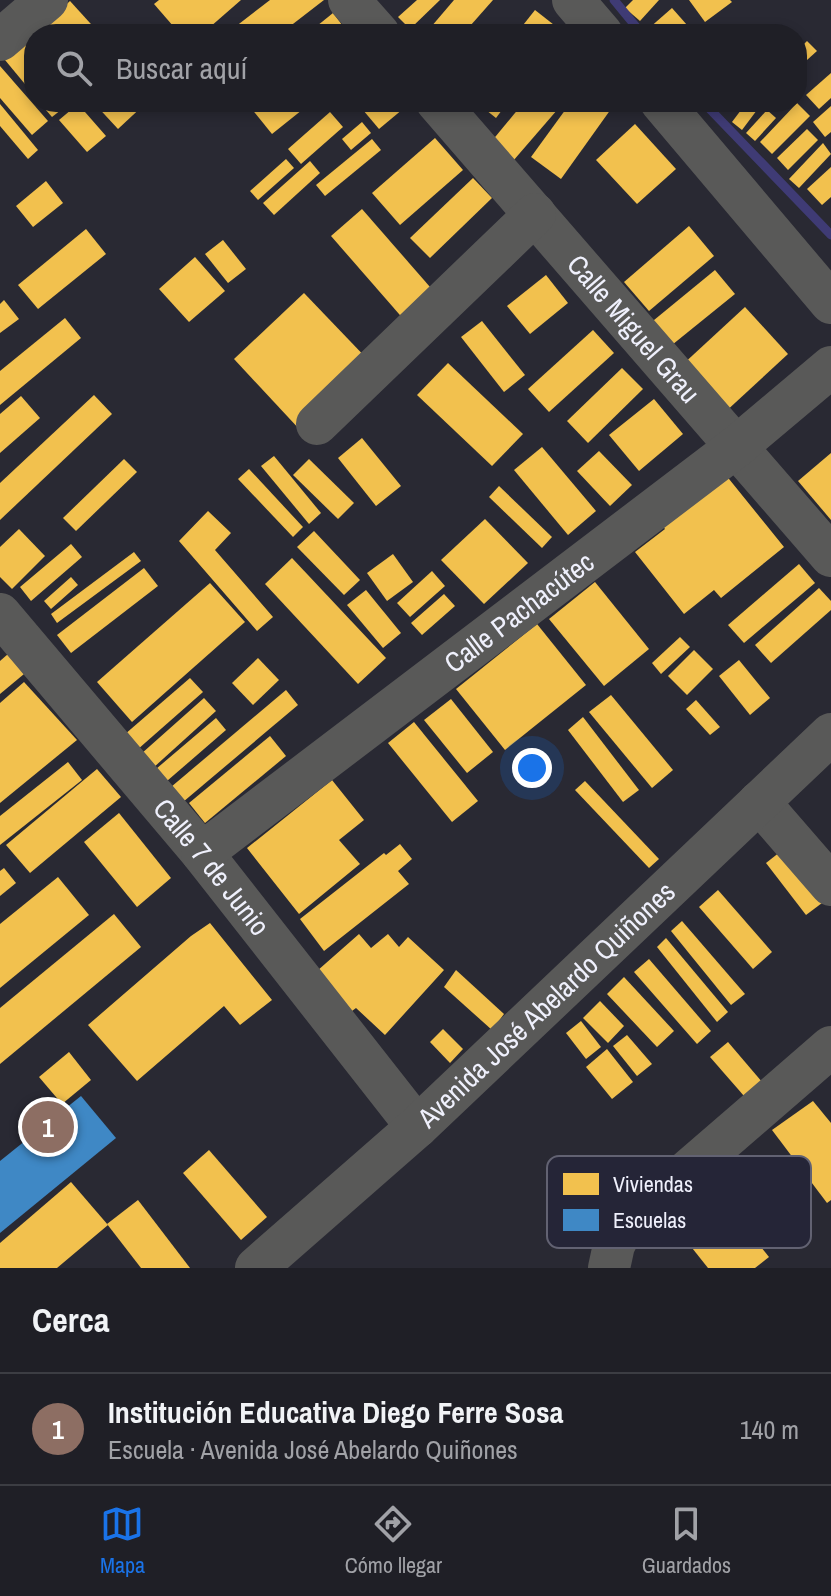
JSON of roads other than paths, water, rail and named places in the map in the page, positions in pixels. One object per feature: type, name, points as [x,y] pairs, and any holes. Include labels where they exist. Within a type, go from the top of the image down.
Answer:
[{"type":"street","points":[[0,40],[47,0]]},
{"type":"street","points":[[349,0],[370,24]]},
{"type":"street","points":[[573,0],[593,24]]},
{"type":"street","name":"Calle Miguel Grau","points":[[446,112],[831,556]]},
{"type":"street","points":[[669,112],[831,303]]},
{"type":"street","points":[[317,424],[535,214]]},
{"type":"street","name":"Calle Pachacútec","points":[[202,853],[736,447],[831,367]]},
{"type":"street","name":"Calle 7 de Junio","points":[[0,614],[202,853],[417,1127]]},
{"type":"street","name":"Avenida José Abelardo Quiñones","points":[[256,1268],[417,1127],[831,734]]},
{"type":"street","points":[[759,802],[831,885]]},
{"type":"street","points":[[705,1156],[831,1047]]},
{"type":"street","points":[[609,1268],[613,1248]]},
{"type":"waterway","points":[[614,0],[634,24]]},
{"type":"waterway","points":[[713,112],[831,235]]},
{"type":"place","name":"Institución Educativa Diego Ferre Sosa","points":[[48,1127]]}]
